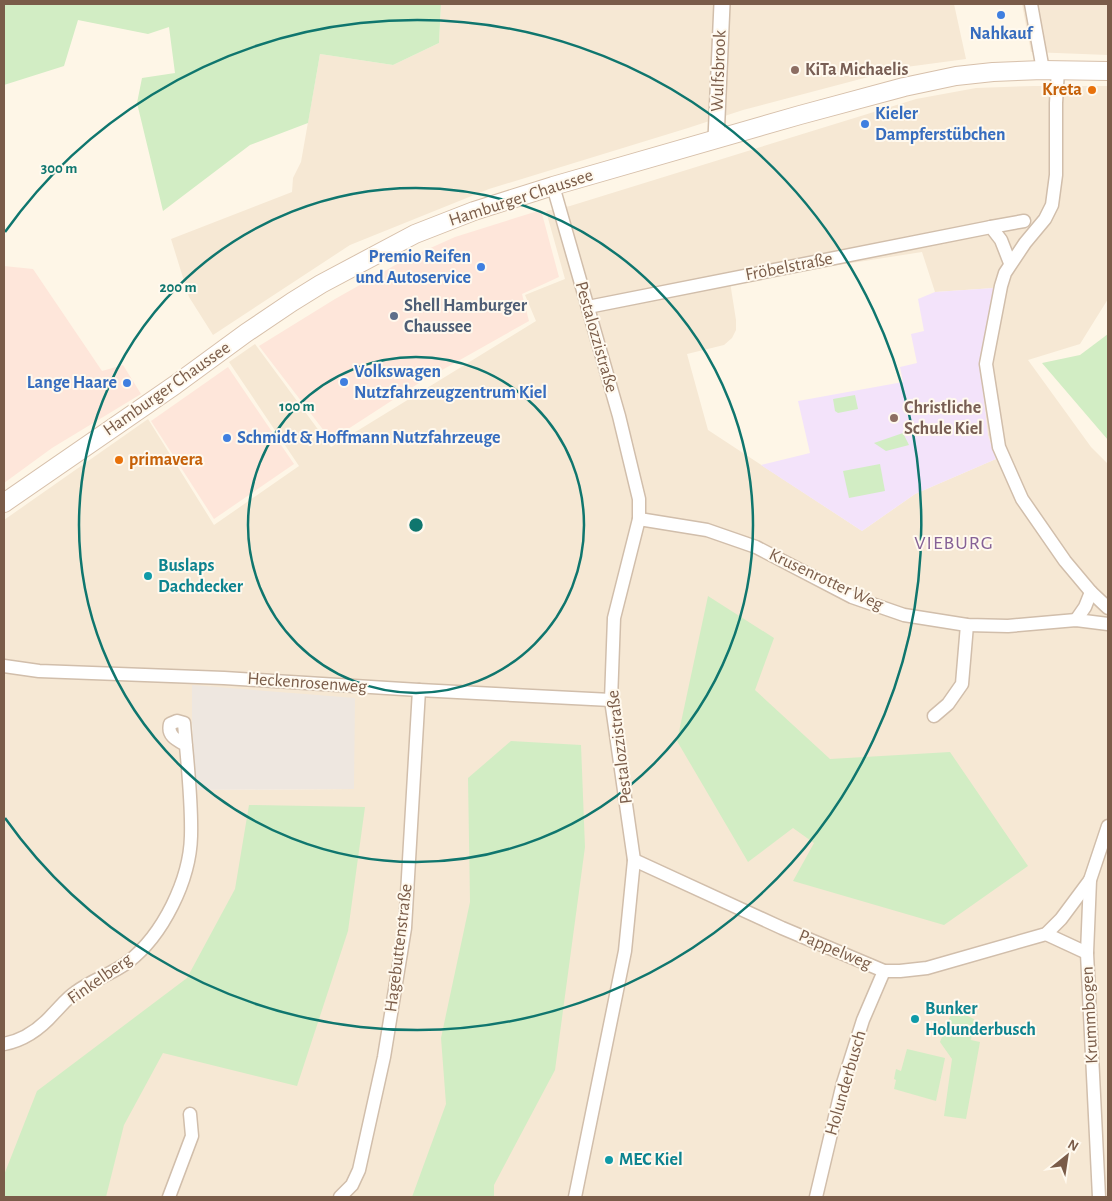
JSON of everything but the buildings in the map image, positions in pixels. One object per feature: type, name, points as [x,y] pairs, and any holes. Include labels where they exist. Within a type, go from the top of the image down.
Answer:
[{"type":"main road","name":"Hamburger Chaussee","points":[[4,503],[175,386],[246,333],[320,284],[415,234],[474,211],[553,186],[832,106],[930,81],[993,72],[1108,71]]},
{"type":"street","name":"Wulfsbrook","points":[[716,139],[722,4]]},
{"type":"street","points":[[1031,4],[1051,70],[1056,103],[1056,175],[1052,205],[1045,218],[1010,263],[1001,286],[986,364],[999,447],[1022,499],[1050,542],[1091,592],[1108,608]]},
{"type":"street","name":"Pestalozzistraße","points":[[553,186],[588,307],[639,499],[639,519],[614,618],[612,700],[634,860],[625,951],[576,1197]]},
{"type":"street","name":"Fröbelstraße","points":[[588,307],[1024,220]]},
{"type":"street","points":[[991,227],[1001,240],[1010,263]]},
{"type":"street","name":"Krusenrotter Weg","points":[[639,519],[707,530],[756,547],[852,597],[904,615],[967,625],[1008,626],[1076,620],[1108,624]]},
{"type":"street","points":[[1076,620],[1085,607],[1091,592]]},
{"type":"street","points":[[934,716],[948,704],[962,684],[967,625]]},
{"type":"street","name":"Heckenrosenweg","points":[[4,666],[39,671],[224,678],[612,700]]},
{"type":"street","name":"Hagebuttenstraße","points":[[340,1197],[352,1185],[359,1170],[384,1057],[405,928],[419,690]]},
{"type":"street","name":"Finkelberg","points":[[4,1044],[29,1036],[40,1028],[76,992],[111,974],[129,961],[144,946],[167,915],[183,878],[190,852],[191,837],[186,745]]},
{"type":"street","name":"Krummbogen","points":[[1098,1197],[1087,953],[1090,880],[1108,826]]},
{"type":"street","name":"Pappelweg","points":[[634,860],[782,928],[884,971],[927,968],[1046,934]]},
{"type":"street","name":"Krummbogen","points":[[1087,953],[1046,934],[1061,919],[1090,880]]},
{"type":"street","name":"Holunderbusch","points":[[816,1197],[842,1083],[864,1020],[884,971]]},
{"type":"street","points":[[170,1197],[192,1136],[190,1114]]},
{"type":"shaded area","points":[[441,4],[954,4],[966,59],[906,67],[743,110],[489,189],[350,245],[213,335],[189,297],[171,239],[292,192],[293,178],[301,162],[320,54],[393,65],[439,43]]},
{"type":"shaded area","points":[[1022,4],[1108,4],[1108,55],[1031,52]]},
{"type":"shaded area","points":[[1108,86],[1108,299],[1080,344],[1028,360],[1091,447],[1108,464],[1108,1197],[4,1197],[4,520],[148,419],[214,525],[299,466],[229,362],[255,344],[331,447],[536,321],[525,295],[565,279],[546,211],[570,206],[916,99],[976,88]],"holes":[[[922,252],[935,292],[994,288],[980,365],[988,435],[996,459],[915,494],[862,531],[708,430],[687,354],[724,345],[732,338],[736,330],[736,320],[730,282]],[[192,722],[354,789],[196,790]]]},
{"type":"shaded area","points":[[541,210],[559,277],[522,294],[529,321],[419,383],[331,440],[259,346],[335,299],[406,259],[455,237]]},
{"type":"shaded area","points":[[4,266],[33,269],[102,371],[123,365],[141,394],[52,448],[4,483]]},
{"type":"shaded area","name":"Christliche Schule Kiel","points":[[994,288],[980,365],[988,435],[996,459],[915,494],[862,531],[761,465],[810,453],[798,401],[903,382],[900,367],[917,363],[911,334],[924,331],[918,299],[935,292]]},
{"type":"shaded area","points":[[228,367],[294,464],[214,519],[151,421]]},
{"type":"shaded area","points":[[192,685],[355,698],[354,789],[196,790]]},
{"type":"green space","points":[[4,4],[441,4],[439,43],[393,65],[320,54],[308,123],[250,145],[163,211],[137,103],[142,78],[175,73],[169,27],[148,34],[78,20],[64,66],[4,85]]},
{"type":"green space","points":[[1108,334],[1108,440],[1042,363],[1080,355]]},
{"type":"green space","points":[[855,395],[858,409],[838,413],[835,411],[833,399]]},
{"type":"green space","points":[[903,433],[909,445],[886,451],[874,443]]},
{"type":"green space","points":[[880,464],[885,491],[849,498],[843,471]]},
{"type":"green space","points":[[708,596],[774,638],[755,690],[830,759],[950,752],[1028,866],[944,925],[793,881],[814,843],[793,828],[748,862],[677,741]]},
{"type":"green space","points":[[511,741],[581,745],[585,847],[555,1070],[494,1185],[494,1197],[412,1197],[446,1104],[441,1038],[470,902],[468,778]]},
{"type":"green space","points":[[249,805],[365,807],[348,931],[297,1086],[163,1053],[124,1125],[106,1197],[4,1197],[4,1175],[37,1091],[187,978],[235,889]]},
{"type":"green space","points":[[953,1009],[974,1019],[971,1040],[980,1042],[966,1119],[944,1116],[952,1059],[940,1042]]},
{"type":"green space","points":[[907,1049],[945,1058],[936,1101],[894,1089],[896,1069],[901,1071]]},
{"type":"place","name":"Nahkauf","points":[[1001,15]]},
{"type":"place","name":"KiTa Michaelis","points":[[795,70]]},
{"type":"place","name":"Kreta","points":[[1092,90]]},
{"type":"place","name":"Kieler Dampferstübchen","points":[[865,124]]},
{"type":"place","name":"Premio Reifen und Autoservice","points":[[481,267]]},
{"type":"place","name":"Shell Hamburger Chaussee","points":[[394,316]]},
{"type":"place","name":"Volkswagen Nutzfahrzeugzentrum Kiel","points":[[344,382]]},
{"type":"place","name":"Lange Haare","points":[[127,383]]},
{"type":"place","name":"Christliche Schule Kiel","points":[[894,418]]},
{"type":"place","name":"Schmidt & Hoffmann Nutzfahrzeuge","points":[[227,438]]},
{"type":"place","name":"primavera","points":[[119,460]]},
{"type":"place","name":"Buslaps Dachdecker","points":[[148,576]]},
{"type":"place","name":"Bunker Holunderbusch","points":[[915,1019]]},
{"type":"place","name":"MEC Kiel","points":[[609,1160]]},
{"type":"district","name":"VIEBURG","points":[[954,543]]}]
